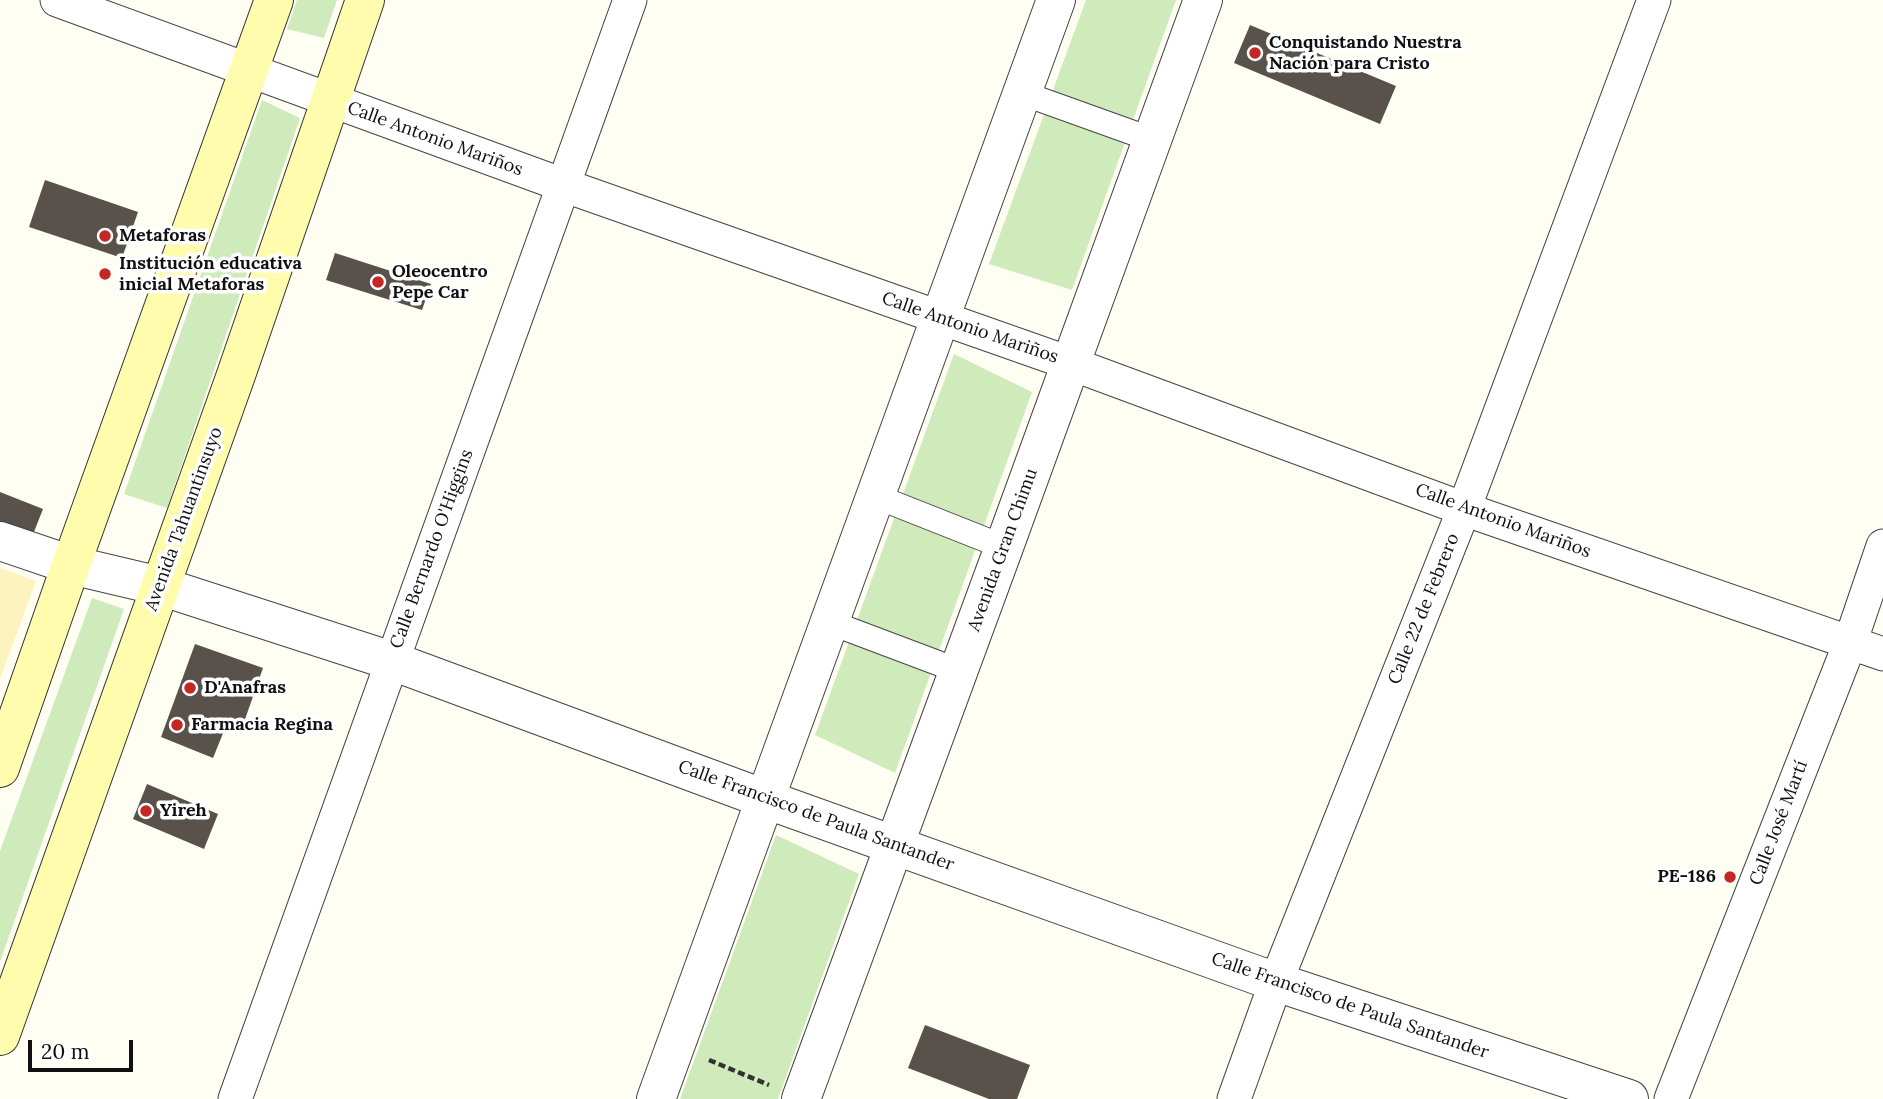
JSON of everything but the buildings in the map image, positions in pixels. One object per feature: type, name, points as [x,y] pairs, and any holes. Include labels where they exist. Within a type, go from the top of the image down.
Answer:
[{"type":"main road","points":[[0,768],[274,0]]},
{"type":"main road","name":"Avenida Tahuantinsuyo","points":[[0,1036],[240,362],[365,0]]},
{"type":"street","name":"Calle Antonio Mariños","points":[[57,0],[563,185],[1072,364],[1464,509],[1883,654]]},
{"type":"street","name":"Calle Bernardo O'Higgins","points":[[235,1099],[630,0]]},
{"type":"street","points":[[656,1099],[1056,0]]},
{"type":"street","name":"Avenida Gran Chimu","points":[[801,1098],[1072,364],[1203,0]]},
{"type":"street","name":"Calle 22 de Febrero","points":[[1234,1099],[1276,982],[1464,509],[1654,0]]},
{"type":"street","points":[[1022,93],[1153,140]]},
{"type":"street","points":[[875,496],[1004,547]]},
{"type":"street","name":"Calle Francisco de Paula Santander","points":[[0,541],[71,565],[160,586],[392,661],[765,799],[1276,982],[1629,1099]]},
{"type":"street","name":"Calle José Martí","points":[[1671,1099],[1850,643],[1883,546]]},
{"type":"street","points":[[830,621],[959,671]]},
{"type":"path","points":[[676,1047],[801,1098]]},
{"type":"green space","points":[[297,0],[337,0],[324,38],[287,29]]},
{"type":"green space","points":[[1086,0],[1176,0],[1072,290],[989,264]]},
{"type":"green space","points":[[262,100],[300,118],[167,508],[124,494]]},
{"type":"green space","points":[[954,354],[1032,392],[895,773],[815,735]]},
{"type":"green space","points":[[92,598],[124,609],[0,962],[0,851]]},
{"type":"green space","points":[[776,835],[859,874],[778,1099],[680,1099]]},
{"type":"sand","points":[[0,568],[36,581],[0,679]]},
{"type":"place","name":"Conquistando Nuestra Nación para Cristo","points":[[1255,53]]},
{"type":"place","name":"Metaforas","points":[[105,236]]},
{"type":"place","name":"Institución educativa inicial Metaforas","points":[[105,274]]},
{"type":"place","name":"Oleocentro Pepe Car","points":[[378,282]]},
{"type":"place","name":"D'Anafras","points":[[190,688]]},
{"type":"place","name":"Farmacia Regina","points":[[177,725]]},
{"type":"place","name":"Yireh","points":[[146,811]]},
{"type":"place","name":"PE-186","points":[[1730,877]]}]
